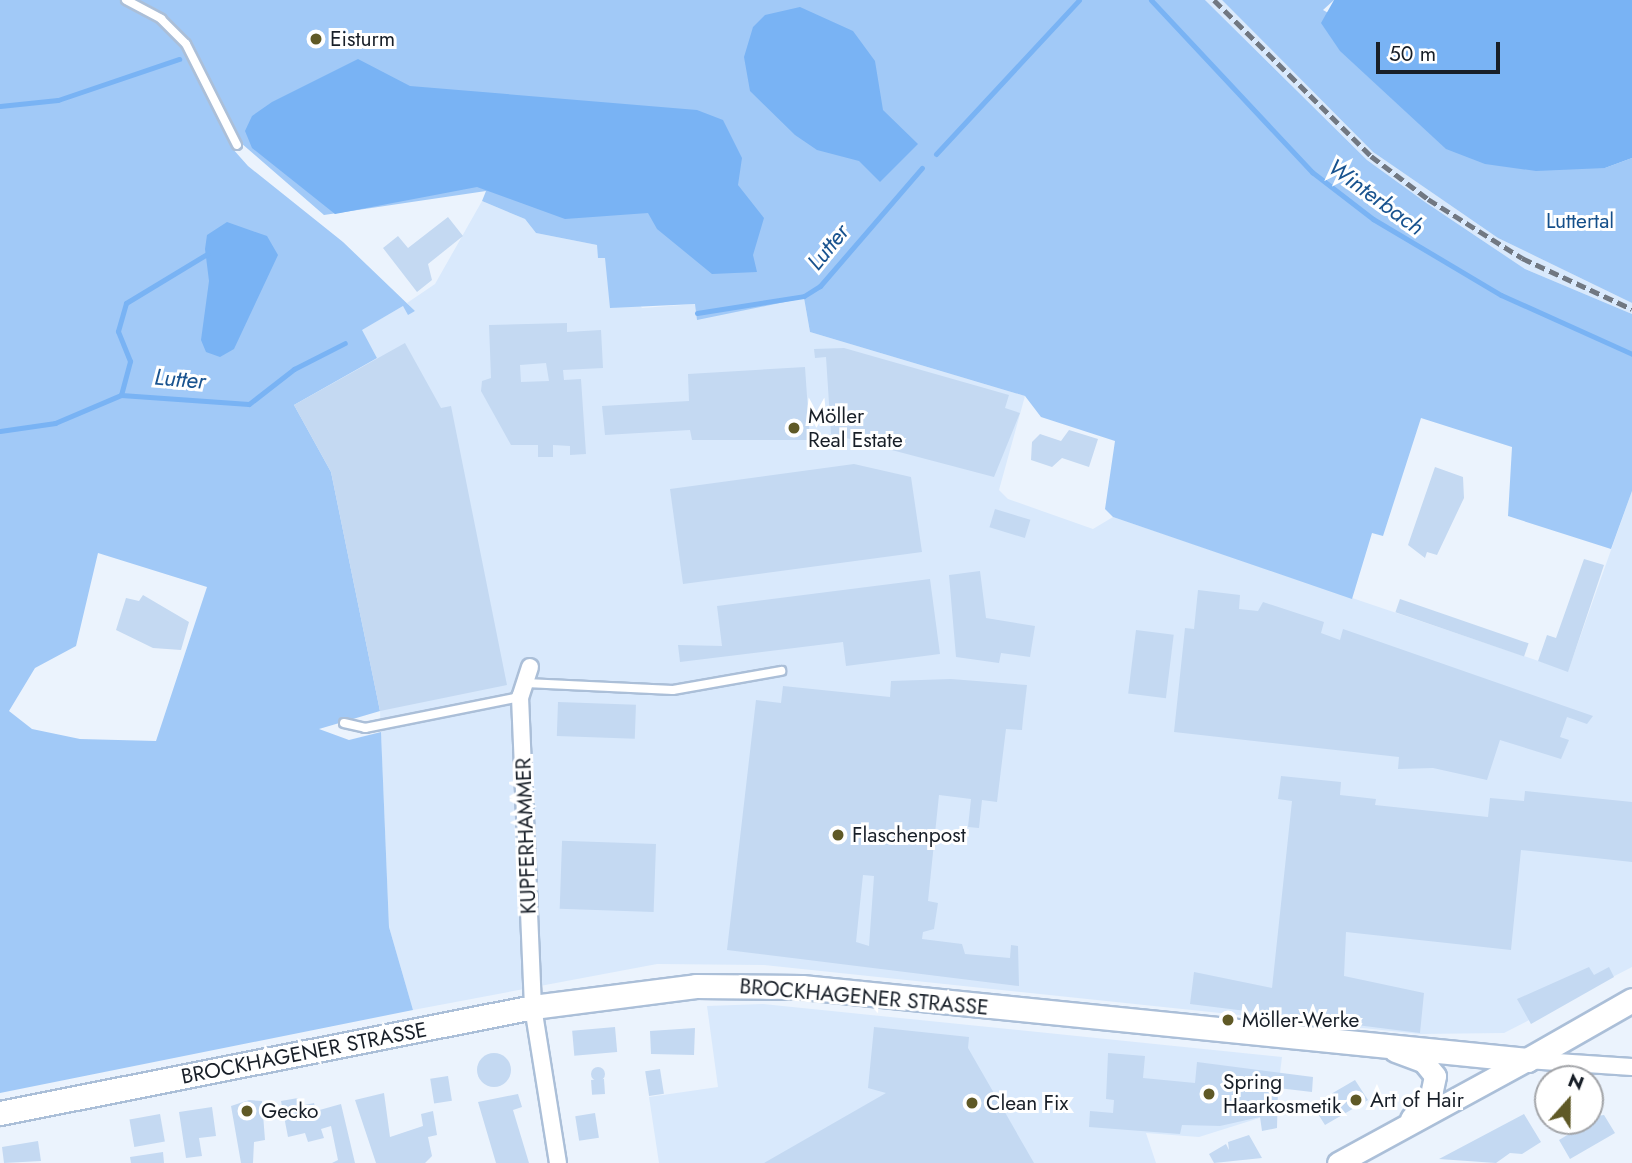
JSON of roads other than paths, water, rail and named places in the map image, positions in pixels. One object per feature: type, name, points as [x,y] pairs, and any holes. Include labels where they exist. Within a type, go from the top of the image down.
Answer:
[{"type":"main road","name":"BROCKHAGENER STRASSE","points":[[0,1113],[533,1007],[625,992],[766,985],[1527,1060]]},
{"type":"main road","points":[[1527,1060],[1632,1000]]},
{"type":"street","name":"KUPFERHAMMER","points":[[525,683],[533,1007],[558,1163]]},
{"type":"street","points":[[1386,1048],[1423,1062],[1435,1076],[1419,1113],[1398,1129]]},
{"type":"street","points":[[1338,1163],[1527,1060],[1631,1073]]},
{"type":"lane","points":[[126,0],[161,19],[186,44],[237,145]]},
{"type":"lane","points":[[344,723],[369,727],[525,683],[673,690],[781,671]]},
{"type":"waterway","name":"Lutter","points":[[936,154],[1079,0]]},
{"type":"waterway","name":"Winterbach","points":[[1151,0],[1312,172],[1373,219],[1501,295],[1632,354]]},
{"type":"waterway","points":[[0,106],[58,100],[179,59]]},
{"type":"waterway","name":"Lutter","points":[[697,313],[804,296],[820,286],[922,168]]},
{"type":"waterway","points":[[121,395],[130,361],[118,331],[126,303],[207,254]]},
{"type":"waterway","name":"Lutter","points":[[0,431],[55,423],[121,395],[249,404],[294,369],[345,343]]},
{"type":"railway","points":[[1214,0],[1371,156],[1428,199],[1522,258],[1632,309]]},
{"type":"place","name":"Eisturm","points":[[316,39]]},
{"type":"place","name":"Möller Real Estate","points":[[794,428]]},
{"type":"place","name":"Flaschenpost","points":[[838,835]]},
{"type":"place","name":"Möller-Werke","points":[[1228,1020]]},
{"type":"place","name":"Spring Haarkosmetik","points":[[1209,1094]]},
{"type":"place","name":"Art of Hair","points":[[1356,1100]]},
{"type":"place","name":"Clean Fix","points":[[972,1103]]},
{"type":"place","name":"Gecko","points":[[247,1111]]},
{"type":"park label","name":"Luttertal","points":[[1580,221]]}]
